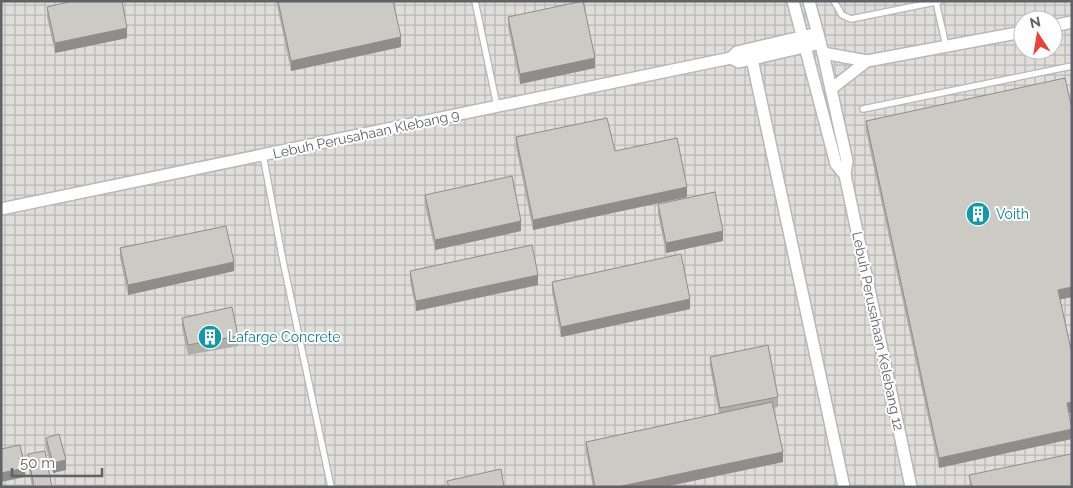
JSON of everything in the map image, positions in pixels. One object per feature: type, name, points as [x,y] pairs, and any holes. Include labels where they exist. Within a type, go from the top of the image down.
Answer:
[{"type":"street","name":"Lebuh Perusahaan Kelebang 12","points":[[793,1],[836,164],[845,175]]},
{"type":"street","name":"Lebuh Perusahaan Kelebang 12","points":[[809,1],[832,89],[847,161],[845,175],[911,487]]},
{"type":"street","points":[[832,89],[867,62],[1013,34]]},
{"type":"street","name":"Lebuh Perusahaan Klebang 9","points":[[731,58],[739,62],[805,42]]},
{"type":"street","name":"Lebuh Perusahaan Klebang 9","points":[[1,209],[731,58],[737,52],[805,42],[821,43]]},
{"type":"street","points":[[821,43],[867,62]]},
{"type":"street","points":[[752,59],[844,487]]},
{"type":"lane","points":[[475,1],[498,106]]},
{"type":"lane","points":[[834,1],[842,15],[851,19],[938,2],[946,48]]},
{"type":"lane","points":[[863,109],[1072,66]]},
{"type":"lane","points":[[263,155],[283,261],[331,487]]},
{"type":"shaded area","points":[[1,1],[1072,1],[1072,487],[1,487]]},
{"type":"building","points":[[73,1],[122,1],[127,28],[55,43],[47,7]]},
{"type":"building","points":[[278,1],[393,1],[401,37],[291,61]]},
{"type":"building","points":[[583,1],[595,58],[520,74],[508,17]]},
{"type":"building","name":"Voith","points":[[1065,78],[1072,109],[1072,287],[1058,290],[1072,354],[1072,402],[1067,403],[1072,429],[939,458],[866,121]]},
{"type":"building","points":[[607,118],[615,151],[677,138],[687,187],[533,220],[516,137]]},
{"type":"building","points":[[512,176],[521,221],[435,240],[425,195]]},
{"type":"building","points":[[715,192],[723,231],[666,243],[658,204]]},
{"type":"building","points":[[226,226],[234,262],[128,285],[120,248]]},
{"type":"building","points":[[532,245],[538,275],[416,301],[410,271]]},
{"type":"building","points":[[681,254],[690,299],[561,327],[552,282]]},
{"type":"building","name":"Lafarge Concrete","points":[[232,307],[238,336],[188,345],[182,318]]},
{"type":"building","points":[[768,345],[778,397],[720,408],[710,357]]},
{"type":"building","points":[[772,402],[783,452],[617,487],[595,487],[586,442]]},
{"type":"building","points":[[59,434],[66,460],[53,463],[46,438]]},
{"type":"building","points":[[20,445],[25,468],[1,473],[1,449]]},
{"type":"building","points":[[45,451],[52,487],[34,487],[28,454]]},
{"type":"building","points":[[1071,454],[1072,487],[972,487],[969,475]]},
{"type":"building","points":[[501,469],[504,487],[449,487],[447,481]]},
{"type":"place","name":"Voith","points":[[978,214]]},
{"type":"place","name":"Lafarge Concrete","points":[[210,337]]}]
